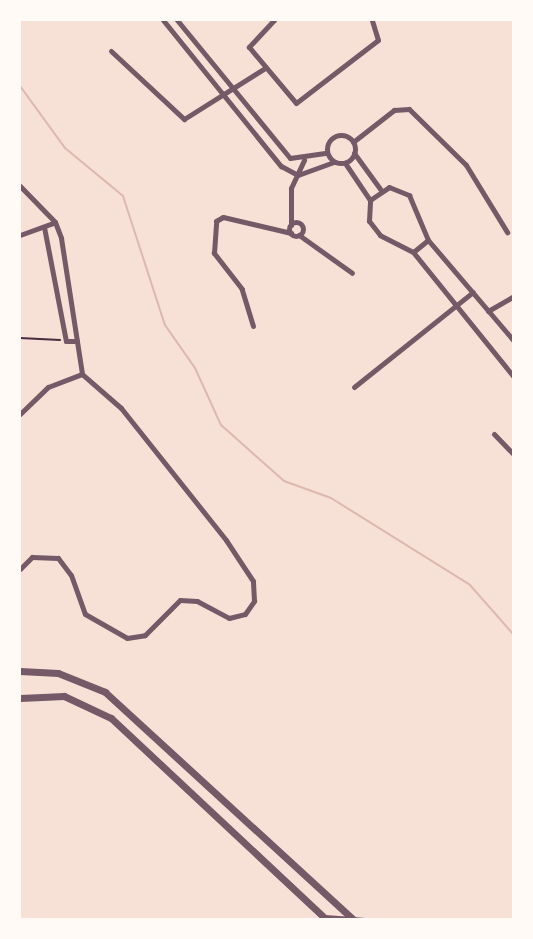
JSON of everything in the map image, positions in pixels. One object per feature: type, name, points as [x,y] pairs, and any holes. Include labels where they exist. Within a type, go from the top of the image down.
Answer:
[{"type":"street","points":[[163,20],[281,166],[298,175],[334,162],[345,163]]},
{"type":"street","points":[[177,20],[290,158],[304,160],[327,153]]},
{"type":"street","points":[[274,20],[248,43],[265,68],[299,102],[378,40],[372,20]]},
{"type":"street","points":[[111,51],[179,117],[192,117],[222,93],[234,89],[265,68]]},
{"type":"street","points":[[353,142],[394,110],[409,109],[466,165],[507,232]]},
{"type":"street","points":[[327,153],[333,138],[344,135],[353,142],[354,153],[381,190],[409,195],[428,240],[513,341]]},
{"type":"street","points":[[327,153],[334,162]]},
{"type":"street","points":[[345,163],[354,153]]},
{"type":"street","points":[[291,233],[291,188],[304,160]]},
{"type":"street","points":[[345,163],[370,200]]},
{"type":"street","points":[[20,186],[54,222],[82,374],[121,408],[226,540],[253,581],[254,601],[244,614],[230,618],[197,601],[180,600],[145,635],[127,638],[85,614],[71,575],[58,558],[32,557],[20,569]]},
{"type":"street","points":[[381,190],[370,200],[367,211],[374,229],[413,252],[513,377]]},
{"type":"street","points":[[253,326],[242,289],[214,253],[216,221],[223,217],[299,236],[352,273]]},
{"type":"street","points":[[20,235],[54,222]]},
{"type":"street","points":[[291,225],[302,225],[299,236]]},
{"type":"street","points":[[44,227],[66,341],[77,341]]},
{"type":"street","points":[[413,252],[428,240]]},
{"type":"street","points":[[354,387],[473,292]]},
{"type":"street","points":[[488,310],[513,296]]},
{"type":"street","points":[[20,414],[48,387],[82,374]]},
{"type":"street","points":[[494,434],[513,455]]},
{"type":"street","points":[[20,671],[58,673],[105,692],[354,919]]},
{"type":"street","points":[[20,698],[64,696],[111,718],[326,919],[365,920]]},
{"type":"path","points":[[20,338],[66,341]]},
{"type":"waterway","points":[[20,86],[65,148],[123,196],[165,325],[195,368],[221,425],[284,481],[331,498],[470,585],[514,635]]}]
